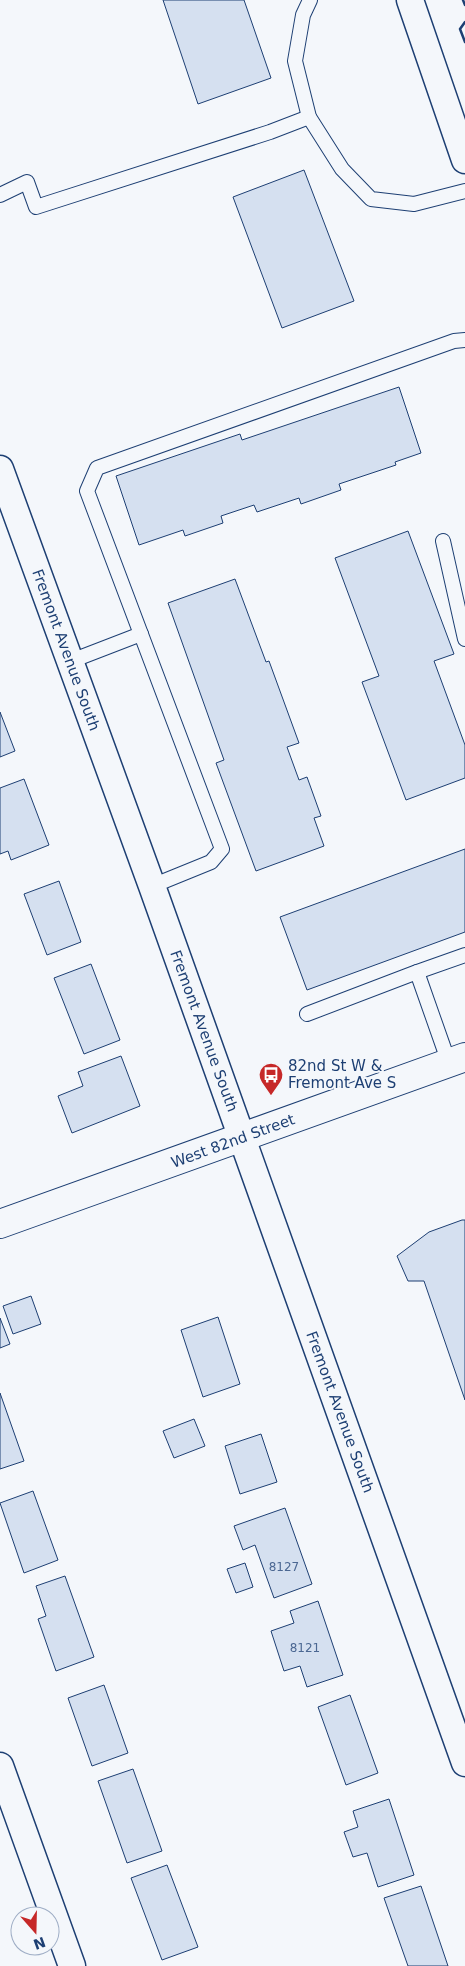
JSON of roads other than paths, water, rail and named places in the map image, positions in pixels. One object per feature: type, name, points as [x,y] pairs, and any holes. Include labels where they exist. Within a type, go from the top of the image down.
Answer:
[{"type":"street","points":[[410,0],[465,160]]},
{"type":"street","name":"Fremont Avenue South","points":[[0,469],[152,886],[465,1763]]},
{"type":"street","name":"West 82nd Street","points":[[0,1224],[457,1060]]},
{"type":"street","points":[[0,1766],[72,1966]]},
{"type":"lane","points":[[310,0],[303,15],[296,61],[308,117],[342,169],[370,199],[414,204],[465,191]]},
{"type":"lane","points":[[0,194],[26,182],[36,207],[270,132],[308,117]]},
{"type":"lane","points":[[152,886],[212,862],[222,849],[87,491],[97,468],[445,345],[465,340]]},
{"type":"lane","points":[[443,541],[465,639]]},
{"type":"lane","points":[[71,661],[141,634]]},
{"type":"lane","points":[[308,1014],[465,955]]},
{"type":"lane","points":[[417,972],[457,1060]]},
{"type":"place","name":"82nd St W & Fremont Ave S","points":[[271,1096]]}]
